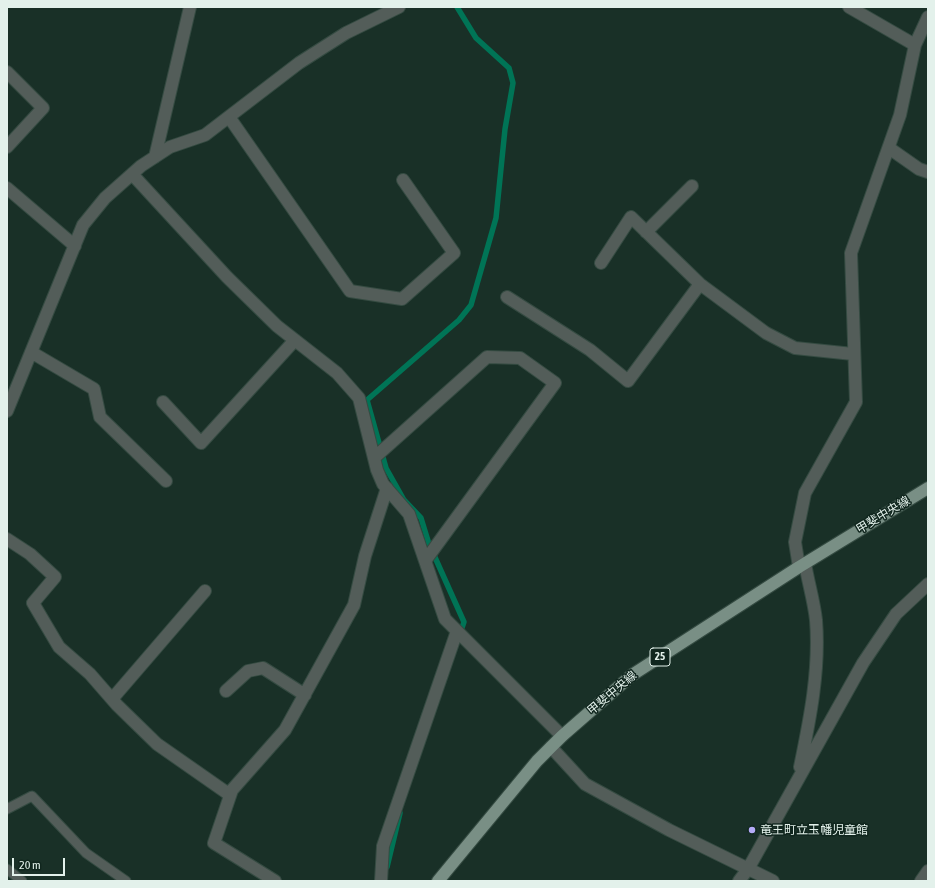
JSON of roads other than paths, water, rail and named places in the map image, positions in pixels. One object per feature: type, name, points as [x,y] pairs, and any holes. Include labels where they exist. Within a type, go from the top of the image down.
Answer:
[{"type":"main road","name":"甲斐中央線","points":[[438,881],[536,761],[562,736],[632,675],[802,565],[928,488]]},
{"type":"street","points":[[155,157],[190,7]]},
{"type":"street","points":[[7,411],[83,225],[104,198],[132,174],[170,147],[205,135],[299,63],[346,33],[399,7]]},
{"type":"street","points":[[849,7],[915,45]]},
{"type":"street","points":[[797,779],[812,712],[816,649],[816,620],[795,542],[805,493],[856,402],[853,354],[851,253],[900,114],[915,45],[928,17]]},
{"type":"street","points":[[7,72],[42,108],[7,147]]},
{"type":"street","points":[[229,117],[350,292],[402,298],[454,253],[403,180]]},
{"type":"street","points":[[889,148],[919,169],[928,172]]},
{"type":"street","points":[[132,174],[228,277],[277,326],[337,372],[359,398],[374,458],[383,484],[409,514],[445,619],[562,736]]},
{"type":"street","points":[[646,232],[692,186]]},
{"type":"street","points":[[7,188],[75,246]]},
{"type":"street","points":[[601,263],[631,217],[700,284],[766,333],[795,348],[853,354]]},
{"type":"street","points":[[507,297],[590,350],[628,381],[700,284]]},
{"type":"street","points":[[163,402],[202,442],[295,340]]},
{"type":"street","points":[[31,352],[94,389],[100,416],[166,481]]},
{"type":"street","points":[[374,458],[487,357],[520,358],[555,383],[425,561]]},
{"type":"street","points":[[275,881],[214,843],[232,790],[285,730],[354,606],[365,556],[387,488]]},
{"type":"street","points":[[7,539],[30,554],[54,577],[33,603],[59,647],[90,674],[112,699],[157,744],[230,795]]},
{"type":"street","points":[[739,881],[748,869],[862,663],[896,614],[928,584]]},
{"type":"street","points":[[112,699],[204,591]]},
{"type":"street","points":[[380,881],[383,846],[457,631]]},
{"type":"street","points":[[226,691],[248,671],[263,668],[305,695]]},
{"type":"street","points":[[551,747],[585,784],[669,830],[774,881]]},
{"type":"street","points":[[921,881],[928,870]]},
{"type":"lane","points":[[7,809],[32,796],[86,853],[126,881]]},
{"type":"lane","points":[[7,869],[22,881]]},
{"type":"waterway","points":[[457,7],[476,38],[509,68],[513,83],[505,129],[496,218],[471,305],[459,320],[367,400],[386,468],[404,500],[421,518],[429,544],[464,622],[460,634]]},
{"type":"waterway","points":[[387,867],[400,813]]},
{"type":"place","name":"竜王町立玉幡児童館","points":[[752,830]]}]
